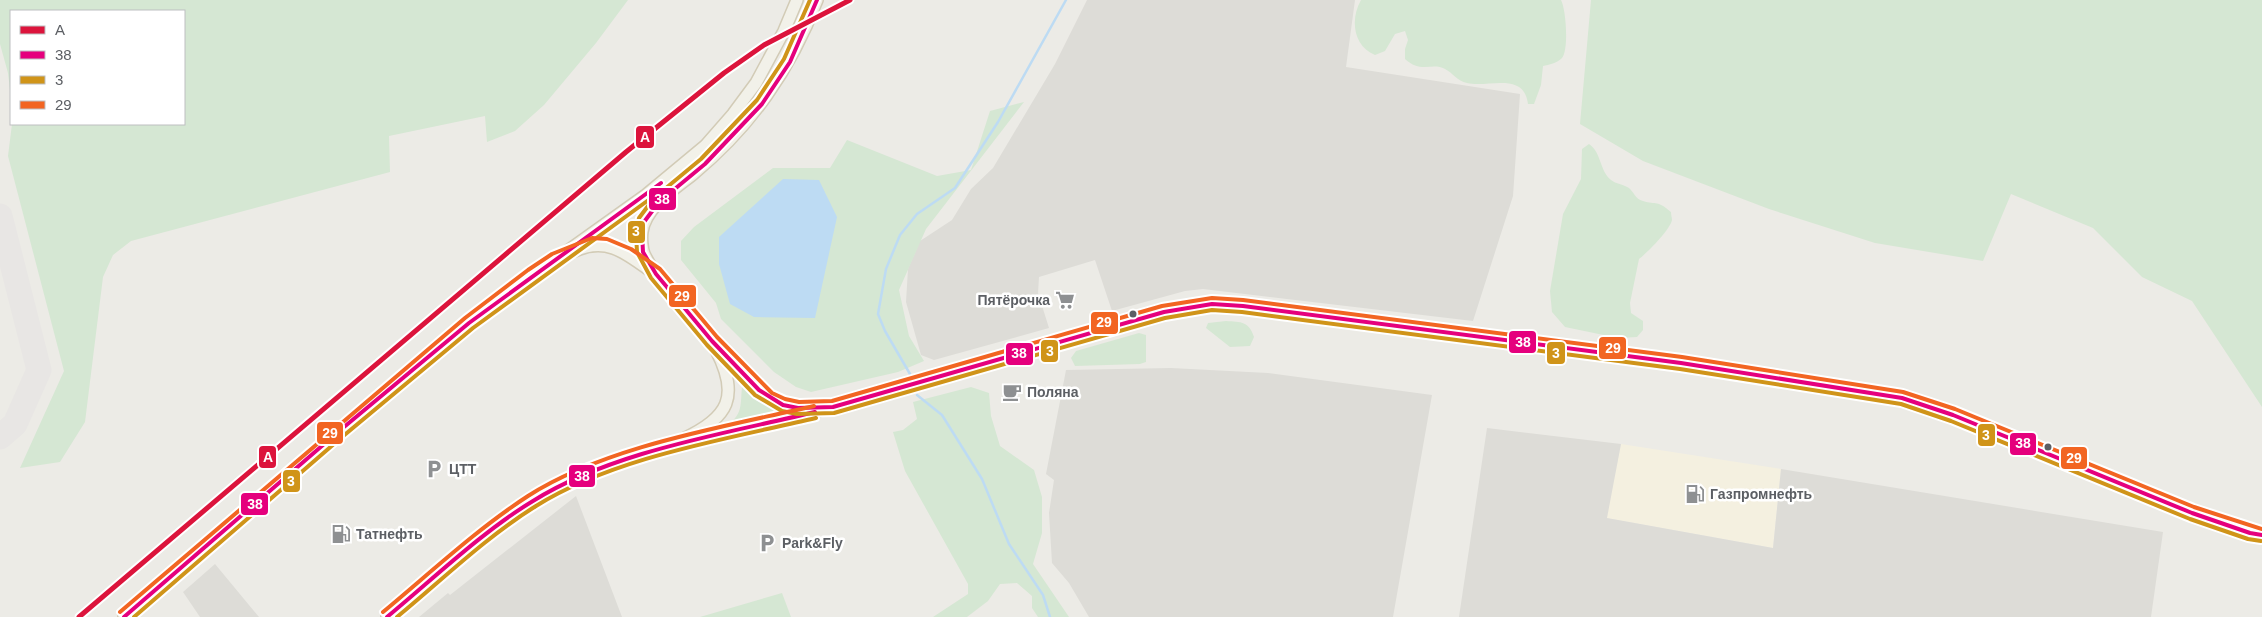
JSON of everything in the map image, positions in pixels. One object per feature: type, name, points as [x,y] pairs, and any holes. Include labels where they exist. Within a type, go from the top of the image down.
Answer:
[{"type":"main road","points":[[124,617],[469,323],[531,275],[646,195],[705,146],[733,114],[756,83],[784,31],[797,0]]},
{"type":"main road","points":[[817,0],[790,62],[762,104],[705,164],[659,202],[644,222],[642,233],[643,252],[656,274],[712,341],[759,390],[768,398],[783,405],[798,408],[833,407]]},
{"type":"main road","points":[[555,260],[587,246],[606,245],[629,255],[656,274]]},
{"type":"main road","points":[[387,617],[532,501],[587,473],[664,448],[716,437],[833,407],[1164,312],[1212,304],[1243,306],[1688,364],[1902,398],[1953,415],[2192,513],[2262,535]]},
{"type":"main road","points":[[664,448],[711,425],[722,414],[727,402],[728,389],[721,359],[712,341]]},
{"type":"shaded area","points":[[1087,0],[1355,0],[1346,67],[1520,94],[1513,196],[1473,321],[1203,289],[1185,291],[1112,311],[1095,260],[1039,277],[1038,293],[1049,328],[934,360],[921,355],[906,302],[908,269],[920,241],[952,220],[971,189],[993,168],[1055,64]]},
{"type":"shaded area","points":[[1171,368],[1268,373],[1432,395],[1393,617],[1089,617],[1069,583],[1052,563],[1049,513],[1054,480],[1046,474],[1066,370]]},
{"type":"shaded area","points":[[1487,428],[1621,444],[1607,518],[1773,548],[1781,469],[2163,532],[2151,617],[1459,617]]},
{"type":"shaded area","name":"Газпромнефть","points":[[1621,444],[1781,469],[1773,548],[1606,518]]},
{"type":"shaded area","points":[[576,496],[622,617],[419,617],[448,593],[450,595]]},
{"type":"shaded area","points":[[215,564],[259,617],[200,617],[183,592]]},
{"type":"green space","points":[[0,0],[628,0],[596,43],[544,105],[515,131],[487,142],[485,116],[389,136],[390,172],[131,241],[113,255],[103,277],[85,422],[60,462],[20,468],[64,371],[8,156],[12,125],[185,125],[185,10],[10,10],[10,90],[8,73],[0,44]]},
{"type":"green space","points":[[1361,0],[1561,0],[1566,29],[1566,47],[1562,58],[1543,66],[1541,85],[1534,104],[1528,104],[1525,94],[1520,88],[1512,84],[1467,83],[1460,81],[1440,67],[1416,66],[1405,59],[1405,49],[1408,40],[1405,31],[1395,34],[1385,51],[1375,55],[1368,51],[1358,39],[1356,31],[1355,15]]},
{"type":"green space","points":[[1591,0],[2262,0],[2262,407],[2192,301],[2142,277],[2093,228],[2011,194],[1983,261],[1875,243],[1769,209],[1643,161],[1580,124]]},
{"type":"green space","points":[[1024,102],[926,229],[899,290],[909,336],[924,361],[898,372],[811,392],[796,387],[774,372],[721,319],[716,303],[681,260],[681,241],[694,227],[773,168],[830,168],[847,140],[937,176],[971,170],[990,111]]},
{"type":"green space","points":[[1589,144],[1596,152],[1604,171],[1611,180],[1629,188],[1640,200],[1660,204],[1671,212],[1672,220],[1663,235],[1639,259],[1630,303],[1631,313],[1643,321],[1643,330],[1637,337],[1618,338],[1565,327],[1552,312],[1550,291],[1563,214],[1581,179],[1582,149]]},
{"type":"green space","points":[[1226,321],[1244,323],[1250,328],[1254,337],[1250,346],[1230,347],[1206,328],[1208,323]]},
{"type":"green space","points":[[1139,333],[1146,335],[1146,362],[1140,364],[1075,366],[1071,358],[1076,351]]},
{"type":"green space","points":[[743,382],[764,402],[784,414],[726,429],[726,425],[737,416],[739,411]]},
{"type":"green space","points":[[971,387],[989,393],[991,416],[1000,446],[1034,470],[1042,497],[1042,533],[1033,564],[1069,617],[1038,617],[1032,608],[1032,596],[1017,583],[1000,584],[988,601],[967,617],[933,617],[968,594],[968,584],[905,471],[893,432],[903,430],[917,419],[913,402]]},
{"type":"green space","points":[[782,593],[791,617],[700,617]]},
{"type":"water","points":[[783,179],[819,180],[837,217],[815,318],[754,317],[730,304],[719,264],[719,237]]},
{"type":"waterway","points":[[910,374],[885,331],[878,314],[886,269],[900,235],[917,214],[955,188],[998,122],[1066,0]]},
{"type":"waterway","points":[[917,395],[942,415],[982,479],[1009,544],[1043,595],[1050,617]]},
{"type":"taxiway","points":[[0,216],[39,370],[15,424],[0,437]]},
{"type":"transit line","name":"3","points":[[810,0],[784,59],[757,100],[701,159],[654,198],[639,218],[636,233],[637,252],[651,278],[707,345],[755,395],[782,411],[797,414],[834,413],[1165,318],[1212,310],[1242,312],[1680,369],[1901,404],[1951,421],[2190,519],[2248,539],[2261,541]]},
{"type":"transit line","name":"38","points":[[817,0],[790,62],[762,104],[705,164],[659,202],[644,222],[642,233],[643,252],[656,274],[712,341],[759,390],[783,405],[798,408],[833,407],[1164,312],[1212,304],[1243,306],[1681,363],[1902,398],[1953,415],[2192,513],[2250,533],[2262,535]]},
{"type":"transit line","name":"A","points":[[79,617],[626,152],[724,73],[764,45],[850,0]]},
{"type":"transit line","name":"38","points":[[124,617],[338,432],[469,323],[661,183]]},
{"type":"transit line","name":"3","points":[[134,617],[342,437],[473,328],[665,188]]},
{"type":"transit line","name":"29","points":[[120,612],[465,318],[552,254],[592,238],[607,239],[631,249],[660,269],[717,337],[772,393],[785,399],[799,402],[832,401],[1162,306],[1212,298],[1243,300],[1682,357],[1903,392],[1955,409],[2194,507],[2262,529]]},
{"type":"transit line","name":"29","points":[[383,612],[490,523],[528,496],[559,479],[593,464],[666,440],[814,406]]},
{"type":"transit line","name":"38","points":[[387,617],[496,526],[533,501],[564,484],[598,469],[670,446],[815,412]]},
{"type":"transit line","name":"3","points":[[397,617],[500,531],[536,506],[567,489],[635,462],[709,442],[816,418]]},
{"type":"place","name":"Пятёрочка","points":[[1065,300]]},
{"type":"place","name":"Поляна","points":[[1012,392]]},
{"type":"place","name":"ЦТТ","points":[[434,469]]},
{"type":"place","name":"Газпромнефть","points":[[1695,494]]},
{"type":"place","name":"Татнефть","points":[[341,534]]},
{"type":"place","name":"Park&Fly","points":[[767,543]]}]
